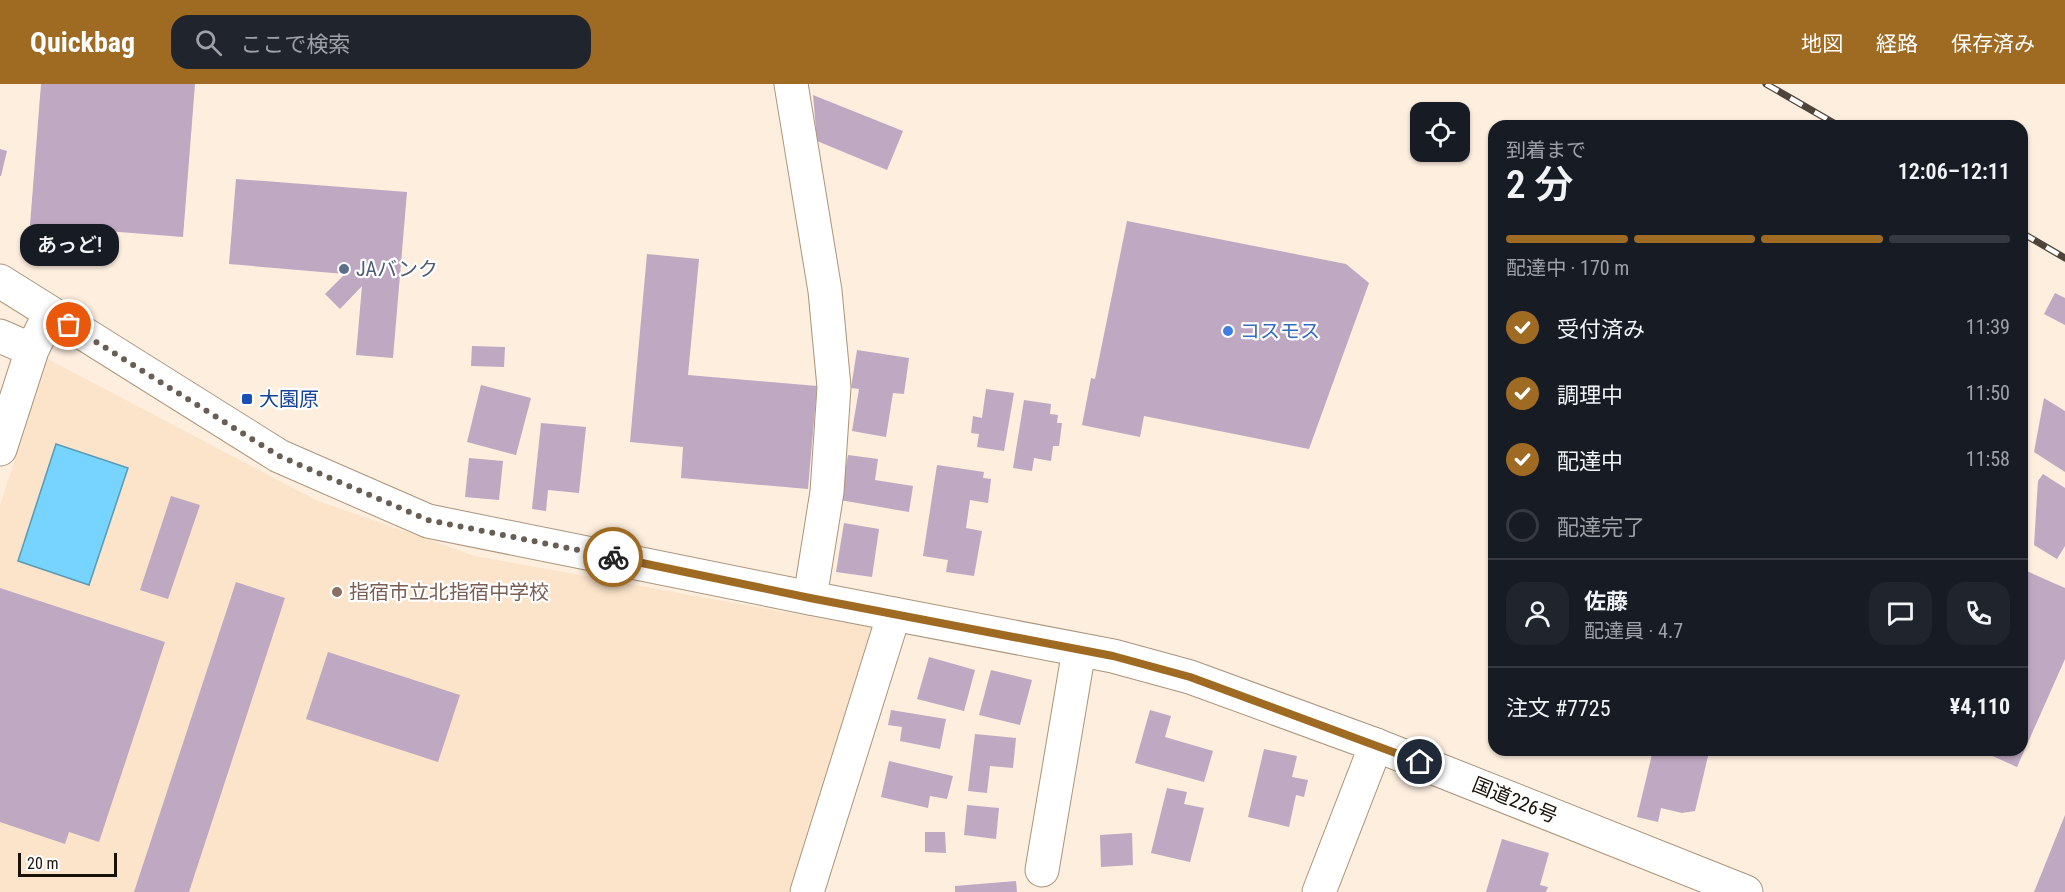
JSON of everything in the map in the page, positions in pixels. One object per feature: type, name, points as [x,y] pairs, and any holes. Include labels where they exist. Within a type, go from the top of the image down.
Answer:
[{"type":"main road","points":[[791,84],[825,291],[834,387],[827,492],[810,598]]},
{"type":"main road","name":"国道226号","points":[[0,281],[279,456],[428,520],[894,615],[1113,656],[1190,677],[1376,745],[1746,892]]},
{"type":"main road","points":[[0,449],[32,350],[50,313]]},
{"type":"main road","points":[[0,336],[32,350]]},
{"type":"main road","points":[[807,892],[894,615]]},
{"type":"main road","points":[[1042,870],[1080,650]]},
{"type":"main road","points":[[1319,892],[1376,745]]},
{"type":"shaded area","name":"指宿市立北指宿中学校","points":[[48,359],[316,500],[475,556],[873,628],[795,892],[0,892],[0,505]]},
{"type":"water","points":[[56,444],[128,468],[89,585],[18,561]]},
{"type":"building","points":[[41,84],[195,84],[183,237],[30,225]]},
{"type":"building","points":[[813,95],[903,131],[887,170],[817,141]]},
{"type":"building","points":[[0,149],[7,151],[1,176],[0,176]]},
{"type":"building","name":"JAバンク","points":[[236,179],[407,192],[393,358],[356,355],[362,286],[340,309],[325,294],[345,274],[229,264]]},
{"type":"building","name":"コスモス","points":[[1127,221],[1346,264],[1369,283],[1309,449],[1144,416],[1140,437],[1082,425],[1091,378],[1095,379]]},
{"type":"building","points":[[647,254],[699,259],[688,375],[817,386],[808,489],[681,478],[683,447],[630,442]]},
{"type":"building","points":[[2055,293],[2065,298],[2065,325],[2044,314]]},
{"type":"building","points":[[472,346],[505,347],[504,367],[471,366]]},
{"type":"building","points":[[857,350],[909,358],[904,394],[893,393],[886,437],[852,431],[859,389],[851,388]]},
{"type":"building","points":[[481,385],[531,398],[516,455],[467,442]]},
{"type":"building","points":[[986,389],[1014,393],[1004,451],[977,447],[979,434],[971,433],[973,416],[982,418]]},
{"type":"building","points":[[2044,398],[2065,411],[2065,472],[2034,452]]},
{"type":"building","points":[[1024,400],[1051,404],[1050,414],[1058,415],[1057,423],[1062,423],[1059,446],[1053,446],[1051,461],[1034,458],[1032,471],[1013,468]]},
{"type":"building","points":[[541,423],[586,427],[579,493],[548,490],[546,511],[532,509]]},
{"type":"building","points":[[848,455],[878,459],[875,480],[913,486],[909,512],[840,500]]},
{"type":"building","points":[[469,458],[503,461],[499,500],[465,497]]},
{"type":"building","points":[[937,465],[984,472],[983,478],[991,479],[988,503],[970,500],[966,528],[982,531],[974,576],[946,572],[948,560],[923,556]]},
{"type":"building","points":[[2043,474],[2065,488],[2065,546],[2057,559],[2034,545],[2038,481]]},
{"type":"building","points":[[171,496],[200,505],[168,599],[140,590]]},
{"type":"building","points":[[844,523],[879,529],[872,577],[836,572]]},
{"type":"building","points":[[2028,572],[2065,588],[2065,659],[2028,742]]},
{"type":"building","points":[[236,582],[285,598],[189,892],[134,892]]},
{"type":"building","points":[[0,588],[165,642],[99,842],[69,832],[65,844],[0,822]]},
{"type":"building","points":[[328,652],[460,695],[438,762],[306,719]]},
{"type":"building","points":[[929,657],[975,670],[964,711],[917,699]]},
{"type":"building","points":[[991,670],[1032,680],[1020,725],[979,715]]},
{"type":"building","points":[[891,710],[946,719],[940,749],[900,741],[902,727],[888,725]]},
{"type":"building","points":[[1150,710],[1171,716],[1165,737],[1213,751],[1204,782],[1135,763]]},
{"type":"building","points":[[975,734],[1016,738],[1013,768],[990,766],[987,793],[968,791]]},
{"type":"building","points":[[1264,749],[1297,756],[1292,777],[1308,780],[1304,797],[1296,795],[1289,827],[1248,817]]},
{"type":"building","points":[[1652,756],[1708,756],[1695,811],[1682,813],[1661,808],[1658,822],[1637,817]]},
{"type":"building","points":[[1992,756],[2022,756],[2017,767]]},
{"type":"building","points":[[889,761],[953,776],[947,799],[930,796],[928,808],[881,797]]},
{"type":"building","points":[[1167,788],[1187,792],[1184,804],[1204,808],[1190,862],[1151,853]]},
{"type":"building","points":[[967,805],[999,808],[996,839],[964,835]]},
{"type":"building","points":[[2065,815],[2065,892],[2034,892]]},
{"type":"building","points":[[925,832],[945,832],[946,853],[925,852]]},
{"type":"building","points":[[1132,833],[1133,865],[1101,867],[1100,835]]},
{"type":"building","points":[[1502,839],[1549,853],[1540,885],[1548,887],[1546,892],[1486,892]]},
{"type":"building","points":[[1016,881],[1017,892],[955,892],[955,886]]},
{"type":"railway","points":[[1766,84],[1829,120]]},
{"type":"railway","points":[[2028,236],[2065,258]]},
{"type":"way so far","points":[[69,325],[279,456],[428,520],[613,557]]},
{"type":"place","name":"JAバンク","points":[[344,269]]},
{"type":"place","name":"あっど!","points":[[69,325]]},
{"type":"place","name":"コスモス","points":[[1228,331]]},
{"type":"place","name":"大園原","points":[[247,399]]},
{"type":"place","name":"指宿市立北指宿中学校","points":[[337,592]]},
{"type":"route","points":[[613,557],[810,598],[1113,656],[1190,677],[1420,762]]}]
